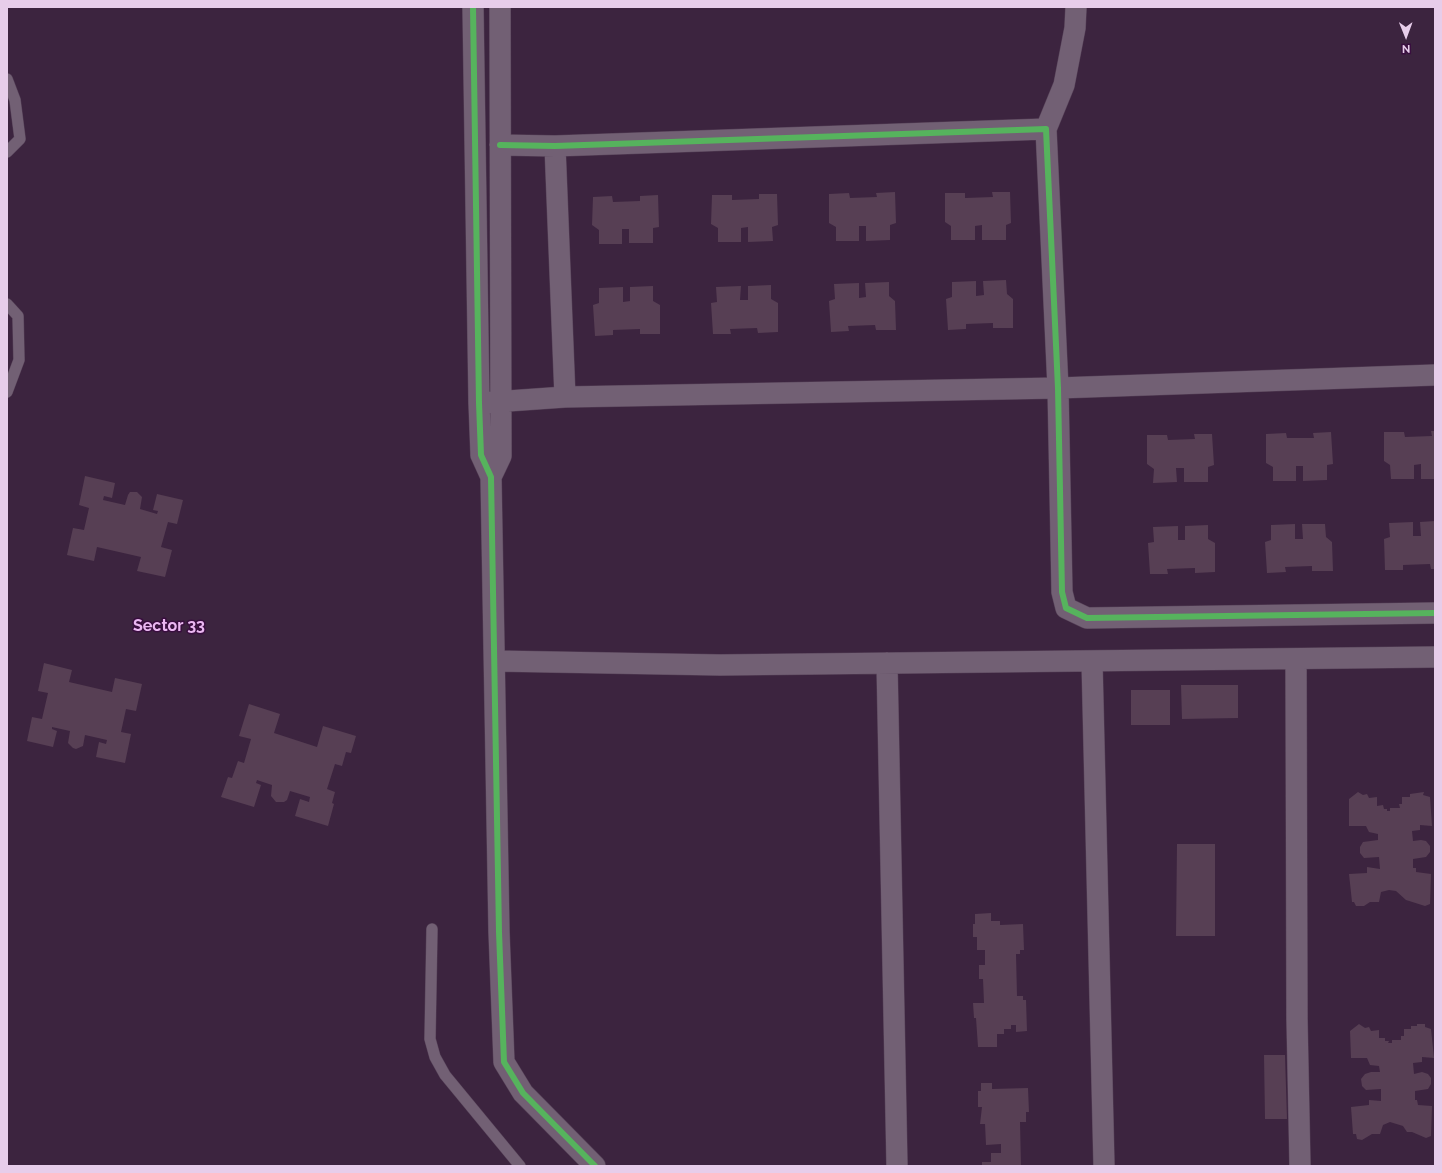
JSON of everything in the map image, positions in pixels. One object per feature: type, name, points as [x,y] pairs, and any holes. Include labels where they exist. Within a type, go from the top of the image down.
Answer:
[{"type":"street","points":[[473,7],[479,403],[481,455],[491,477],[499,924],[504,1062],[523,1093],[595,1166]]},
{"type":"street","points":[[491,477],[501,456],[500,7]]},
{"type":"street","points":[[1076,7],[1075,28],[1064,85],[1046,129],[1058,388],[1062,592],[1066,608],[1087,618],[1435,613]]},
{"type":"street","points":[[500,145],[555,146],[1046,129]]},
{"type":"street","points":[[555,146],[564,397]]},
{"type":"street","points":[[479,403],[564,397],[1058,388],[1435,375]]},
{"type":"street","points":[[495,660],[720,665],[1296,660],[1435,657]]},
{"type":"street","points":[[1296,660],[1297,1011],[1300,1166]]},
{"type":"street","points":[[1092,661],[1104,1166]]},
{"type":"street","points":[[887,663],[897,1166]]},
{"type":"lane","points":[[7,79],[15,100],[20,139],[7,152]]},
{"type":"lane","points":[[7,304],[18,316],[19,360],[7,392]]},
{"type":"lane","points":[[432,929],[430,1039],[435,1057],[445,1075],[520,1166]]},
{"type":"building","points":[[895,192],[896,223],[890,225],[890,240],[866,241],[866,226],[859,226],[859,241],[836,241],[836,227],[829,223],[829,194],[849,193],[850,198],[877,197],[876,193]]},
{"type":"building","points":[[992,192],[1010,192],[1011,223],[1006,225],[1006,240],[982,240],[982,225],[975,226],[975,240],[951,240],[951,226],[945,222],[945,193],[965,193],[965,198],[993,197]]},
{"type":"building","points":[[759,194],[777,194],[778,225],[772,227],[773,241],[748,242],[748,227],[741,228],[741,242],[718,242],[718,228],[711,224],[712,195],[732,195],[732,200],[759,199]]},
{"type":"building","points":[[658,195],[659,227],[653,228],[653,243],[629,243],[629,229],[622,229],[622,244],[599,244],[599,230],[592,225],[593,197],[612,196],[613,202],[640,201],[640,196]]},
{"type":"building","points":[[1006,280],[1007,294],[1013,299],[1013,328],[993,328],[993,323],[966,324],[966,329],[948,330],[946,299],[952,297],[952,282],[976,281],[976,296],[984,295],[983,281]]},
{"type":"building","points":[[889,282],[889,296],[895,301],[896,330],[876,330],[875,325],[848,326],[849,331],[831,332],[829,301],[835,299],[834,284],[859,283],[859,298],[866,297],[865,283]]},
{"type":"building","points":[[771,285],[771,299],[778,303],[778,332],[758,333],[757,328],[730,329],[731,334],[713,334],[711,303],[717,302],[716,287],[741,286],[740,300],[748,300],[748,286]]},
{"type":"building","points":[[653,286],[653,301],[660,305],[660,334],[640,334],[640,329],[613,330],[613,335],[595,336],[593,305],[599,303],[599,288],[623,287],[623,302],[630,301],[630,287]]},
{"type":"building","points":[[1431,431],[1435,431],[1435,479],[1421,479],[1421,464],[1414,465],[1414,479],[1391,479],[1390,465],[1384,461],[1384,432],[1404,432],[1405,437],[1432,436]]},
{"type":"building","points":[[1331,432],[1333,464],[1327,465],[1327,480],[1303,481],[1303,466],[1296,466],[1296,481],[1273,481],[1273,467],[1266,463],[1266,434],[1286,433],[1287,438],[1314,438],[1313,433]]},
{"type":"building","points":[[1194,434],[1212,434],[1214,465],[1208,467],[1208,482],[1184,482],[1184,468],[1176,468],[1177,482],[1153,483],[1154,469],[1147,464],[1147,435],[1167,435],[1168,440],[1195,439]]},
{"type":"building","points":[[85,476],[115,483],[112,498],[104,496],[103,500],[125,505],[130,492],[137,492],[142,497],[140,509],[157,514],[158,511],[153,510],[157,494],[183,500],[177,524],[168,522],[161,547],[172,550],[165,577],[137,571],[141,557],[97,547],[94,561],[67,555],[73,528],[84,530],[89,508],[79,505]]},
{"type":"building","points":[[1435,521],[1435,569],[1431,569],[1430,564],[1403,565],[1403,570],[1385,570],[1384,539],[1390,537],[1389,523],[1413,522],[1413,536],[1421,536],[1420,522]]},
{"type":"building","points":[[1295,524],[1295,539],[1303,539],[1302,524],[1325,524],[1326,537],[1332,542],[1333,571],[1312,571],[1312,566],[1285,567],[1286,572],[1267,573],[1265,542],[1271,540],[1271,525]]},
{"type":"building","points":[[1208,525],[1208,539],[1215,543],[1215,572],[1195,573],[1195,568],[1167,569],[1168,574],[1150,574],[1148,543],[1154,542],[1153,527],[1178,526],[1178,540],[1185,540],[1185,526]]},
{"type":"building","points":[[44,663],[72,670],[69,682],[112,692],[115,678],[142,684],[136,711],[126,709],[121,732],[131,734],[125,763],[96,757],[99,742],[106,744],[107,740],[85,735],[83,746],[76,749],[73,748],[68,743],[70,731],[52,727],[52,729],[57,731],[53,747],[27,741],[32,717],[42,719],[48,693],[38,691]]},
{"type":"building","points":[[1181,685],[1238,685],[1238,718],[1182,719]]},
{"type":"building","points":[[1131,690],[1170,690],[1170,725],[1131,725]]},
{"type":"building","points":[[249,704],[280,714],[274,733],[317,747],[323,726],[356,736],[351,753],[346,752],[342,766],[335,764],[327,789],[335,792],[332,803],[334,804],[328,826],[295,816],[300,799],[309,802],[310,797],[290,791],[287,800],[284,802],[276,802],[271,796],[272,785],[257,780],[256,783],[261,785],[254,807],[221,797],[228,777],[232,778],[238,761],[244,763],[251,739],[239,736]]},
{"type":"building","points":[[1358,792],[1363,795],[1367,794],[1369,798],[1377,797],[1377,806],[1383,805],[1384,809],[1387,809],[1387,811],[1390,811],[1390,808],[1400,808],[1399,804],[1402,804],[1402,797],[1410,797],[1410,794],[1424,792],[1423,795],[1430,797],[1432,826],[1420,825],[1420,830],[1412,831],[1413,841],[1426,841],[1430,846],[1430,852],[1426,857],[1413,859],[1413,868],[1416,868],[1416,872],[1431,874],[1430,904],[1425,906],[1406,900],[1396,891],[1389,890],[1381,892],[1379,902],[1370,902],[1364,906],[1356,906],[1354,902],[1352,902],[1349,874],[1367,873],[1367,867],[1380,869],[1379,857],[1364,858],[1360,853],[1360,847],[1363,842],[1378,840],[1378,834],[1369,832],[1366,826],[1349,826],[1349,799]]},
{"type":"building","points":[[1177,844],[1215,844],[1215,936],[1176,936]]},
{"type":"building","points":[[991,913],[991,921],[1000,921],[1000,925],[1023,924],[1024,950],[1020,950],[1020,954],[1016,954],[1017,996],[1023,996],[1023,1000],[1026,1000],[1027,1031],[1016,1032],[1016,1025],[1011,1025],[1011,1029],[1004,1029],[1004,1034],[997,1034],[997,1047],[978,1047],[976,1018],[974,1018],[973,1003],[984,1003],[983,979],[979,979],[979,965],[985,965],[985,950],[977,950],[977,937],[973,937],[973,924],[975,924],[975,914]]},
{"type":"building","points":[[1359,1024],[1365,1028],[1369,1027],[1371,1031],[1379,1030],[1379,1038],[1385,1038],[1385,1041],[1389,1041],[1388,1043],[1392,1043],[1392,1040],[1401,1040],[1401,1036],[1404,1036],[1404,1029],[1411,1029],[1411,1026],[1417,1026],[1417,1024],[1425,1024],[1425,1027],[1431,1029],[1434,1058],[1422,1057],[1422,1062],[1413,1063],[1414,1074],[1422,1072],[1428,1074],[1431,1078],[1431,1084],[1428,1089],[1415,1091],[1415,1100],[1417,1100],[1418,1105],[1432,1106],[1431,1136],[1426,1138],[1412,1132],[1407,1132],[1403,1126],[1390,1122],[1383,1125],[1380,1134],[1372,1134],[1362,1140],[1357,1139],[1356,1134],[1353,1134],[1351,1107],[1369,1105],[1369,1100],[1381,1101],[1381,1089],[1366,1090],[1362,1086],[1361,1079],[1365,1074],[1380,1072],[1379,1066],[1370,1065],[1367,1058],[1351,1058],[1350,1031]]},
{"type":"building","points":[[1264,1055],[1285,1055],[1287,1119],[1265,1119]]},
{"type":"building","points":[[981,1083],[992,1083],[992,1089],[1028,1088],[1029,1112],[1026,1112],[1026,1122],[1020,1122],[1021,1166],[982,1166],[982,1162],[991,1162],[991,1153],[1001,1153],[1001,1144],[986,1145],[985,1124],[980,1124],[982,1107],[978,1107],[978,1091],[981,1091]]},
{"type":"cycle path","points":[[473,7],[479,403],[481,455],[491,477],[499,932],[504,1062],[523,1093],[595,1166]]},
{"type":"cycle path","points":[[500,145],[555,146],[1046,129],[1058,388],[1062,592],[1066,608],[1087,618],[1435,613]]},
{"type":"district","name":"Sector 33","points":[[169,626]]}]
